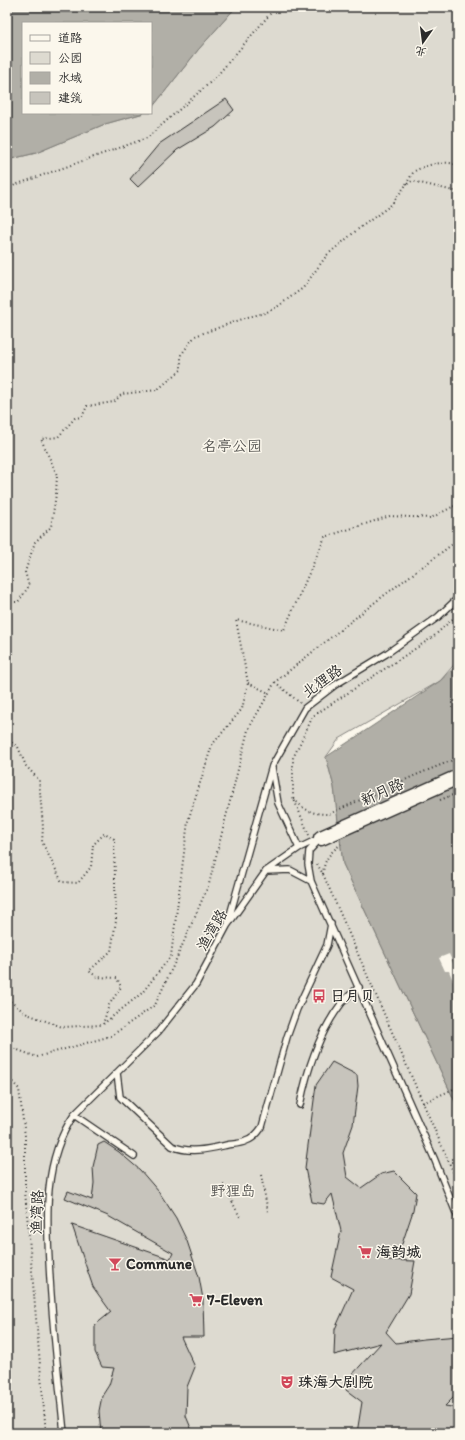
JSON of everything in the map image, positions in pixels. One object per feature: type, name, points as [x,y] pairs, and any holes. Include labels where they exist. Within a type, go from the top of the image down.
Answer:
[{"type":"street","name":"新月路","points":[[316,840],[458,777]]},
{"type":"lane","name":"北狸路","points":[[226,926],[272,766],[305,708],[335,685],[386,654],[432,621],[458,598]]},
{"type":"lane","points":[[272,766],[278,803],[299,848]]},
{"type":"lane","points":[[316,840],[309,851],[308,864],[311,881],[331,923],[434,1158],[458,1218]]},
{"type":"lane","name":"渔湾路","points":[[64,1433],[52,1310],[47,1214],[48,1193],[56,1154],[67,1125],[74,1115],[158,1032],[196,984],[226,926],[266,871],[299,848],[316,840]]},
{"type":"lane","points":[[266,871],[290,870],[311,881]]},
{"type":"lane","points":[[116,1073],[120,1097],[172,1146],[180,1150],[194,1151],[246,1141],[257,1134],[262,1127],[286,1037],[297,1009],[327,945],[331,923]]},
{"type":"lane","points":[[300,1105],[309,1067],[329,1022],[342,1003],[359,987]]},
{"type":"lane","points":[[74,1115],[134,1156]]},
{"type":"path","points":[[7,190],[15,185],[147,138],[214,79],[276,7]]},
{"type":"path","points":[[7,602],[18,602],[29,586],[25,572],[34,542],[51,527],[58,475],[41,439],[58,437],[76,418],[82,417],[87,406],[114,402],[122,394],[157,390],[181,370],[181,355],[195,336],[248,317],[265,313],[277,307],[303,288],[327,255],[357,230],[391,205],[415,171],[438,162],[455,164],[458,166]]},
{"type":"path","points":[[406,185],[412,182],[458,192]]},
{"type":"path","points":[[7,999],[27,1014],[62,1027],[102,1025],[142,993],[171,956],[188,821],[212,745],[242,709],[248,683],[236,620],[284,630],[325,536],[390,516],[431,518],[458,504]]},
{"type":"path","points":[[454,506],[458,511]]},
{"type":"path","points":[[7,1046],[37,1057],[111,1036],[155,1005],[209,884],[248,730],[275,682],[374,603],[458,540]]},
{"type":"path","points":[[316,840],[292,798],[293,758],[313,716],[433,637],[458,614]]},
{"type":"path","points":[[275,682],[313,716]]},
{"type":"path","points":[[248,683],[269,693]]},
{"type":"path","points":[[7,736],[11,742],[18,747],[26,766],[39,780],[43,827],[42,842],[62,882],[78,883],[91,867],[93,845],[105,833],[114,839],[116,921],[110,951],[90,971],[97,977],[117,978],[121,987],[109,1005],[102,1025]]},
{"type":"path","points":[[292,798],[309,812],[329,814],[458,758]]},
{"type":"path","points":[[434,802],[458,793]]},
{"type":"path","points":[[323,874],[326,859],[329,854],[343,842]]},
{"type":"path","points":[[309,851],[323,874],[458,1182]]},
{"type":"path","points":[[7,1076],[19,1089],[25,1136],[25,1192],[46,1433]]},
{"type":"path","points":[[423,1103],[458,1086]]},
{"type":"path","points":[[261,1175],[268,1212]]},
{"type":"path","points":[[224,1184],[241,1220]]},
{"type":"green space","name":"野狸岛","points":[[236,7],[458,7],[458,660],[440,681],[339,739],[326,757],[334,787],[343,864],[458,1108],[458,1433],[8,1433],[7,160],[36,153],[105,124],[140,114],[152,114],[152,108],[198,50]]},
{"type":"water","points":[[7,7],[236,7],[198,50],[152,108],[152,22],[22,22],[22,114],[140,114],[105,124],[36,153],[7,160]]},
{"type":"water","points":[[458,664],[458,1108],[343,864],[334,787],[326,757],[440,681]]},
{"type":"pier","points":[[449,954],[458,975],[458,992],[449,971],[445,971],[439,958]]},
{"type":"building","points":[[226,99],[234,110],[215,127],[177,150],[138,187],[130,179],[159,144]]},
{"type":"building","name":"海韵城","points":[[332,1062],[357,1075],[358,1086],[353,1125],[343,1153],[347,1177],[361,1188],[381,1174],[394,1171],[416,1193],[413,1211],[402,1244],[384,1260],[415,1261],[409,1294],[386,1332],[396,1343],[458,1336],[458,1393],[445,1406],[458,1408],[458,1433],[357,1433],[362,1402],[346,1390],[350,1377],[381,1343],[334,1355],[335,1329],[353,1289],[331,1277],[341,1231],[332,1194],[324,1204],[312,1202],[305,1168],[316,1085]]},
{"type":"building","points":[[104,1142],[119,1152],[140,1170],[159,1192],[176,1218],[187,1241],[199,1277],[203,1299],[204,1337],[181,1337],[195,1367],[187,1387],[186,1416],[193,1433],[101,1433],[99,1411],[102,1396],[109,1385],[114,1368],[102,1367],[95,1352],[95,1325],[111,1312],[93,1287],[72,1225],[170,1259],[173,1253],[108,1216],[65,1198],[68,1191],[92,1200],[94,1183],[93,1167],[98,1145]]},
{"type":"place","name":"日月贝","points":[[319,996]]},
{"type":"place","name":"海韵城","points":[[365,1252]]},
{"type":"place","name":"Commune","points":[[115,1264]]},
{"type":"place","name":"7-Eleven","points":[[196,1300]]},
{"type":"place","name":"珠海大剧院","points":[[287,1382]]},
{"type":"park label","name":"名亭公园","points":[[232,446]]}]
